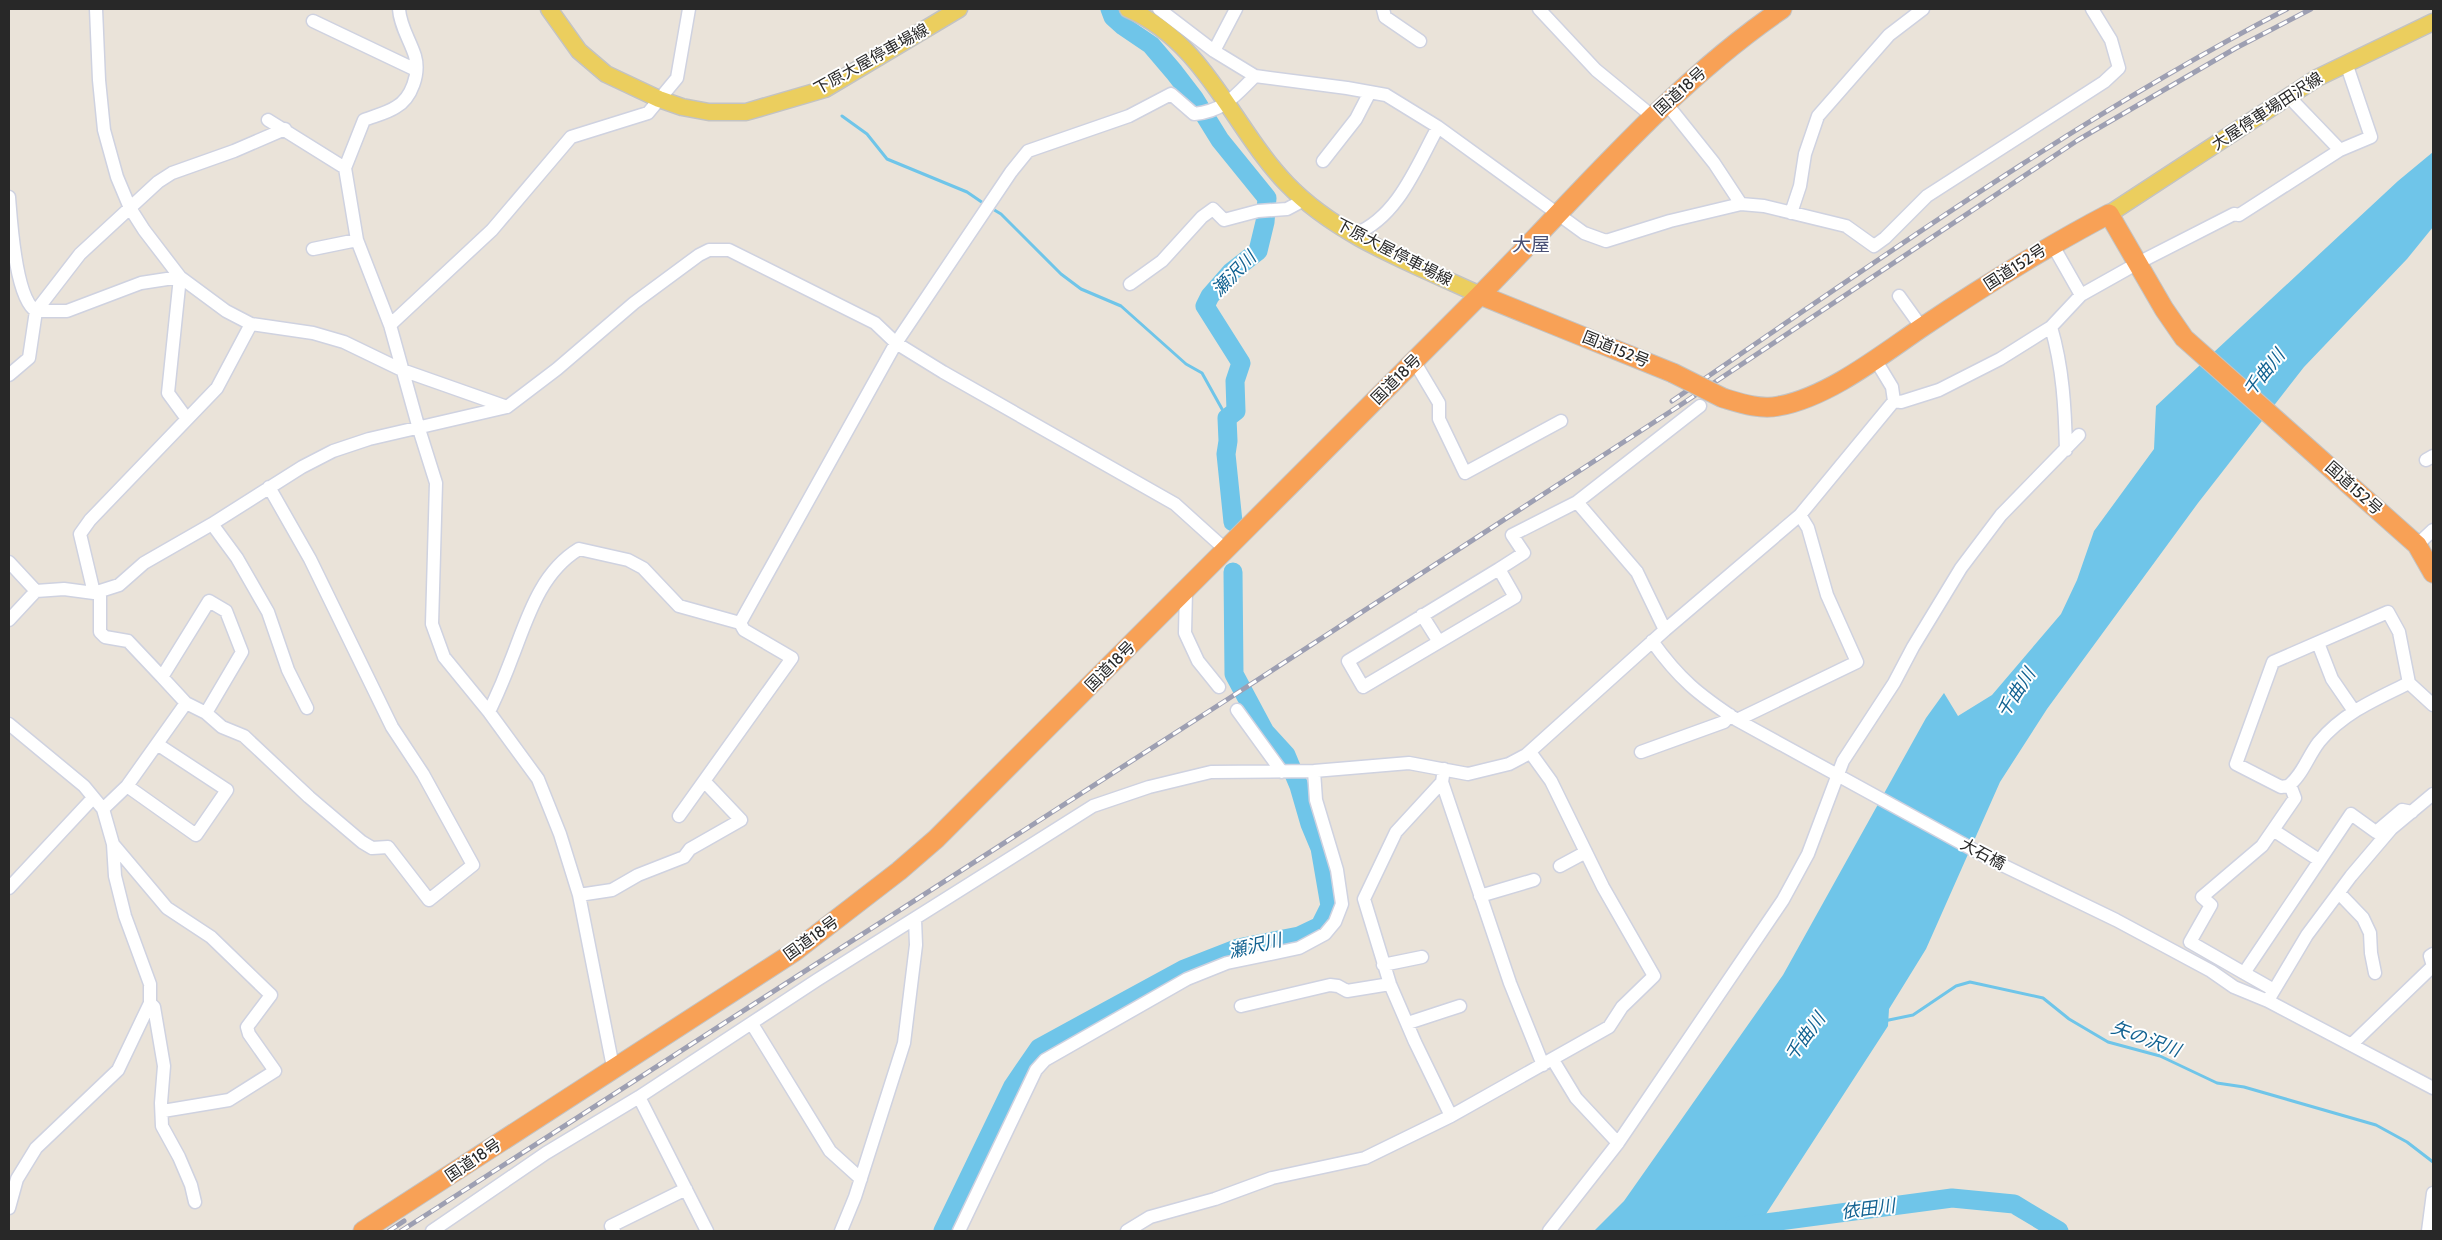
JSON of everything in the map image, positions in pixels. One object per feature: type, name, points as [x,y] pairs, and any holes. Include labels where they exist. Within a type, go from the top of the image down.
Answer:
[{"type":"highway","name":"国道18号","points":[[362,1231],[794,952],[936,839],[1480,295],[1652,116],[1724,52],[1782,9]]},
{"type":"highway","name":"国道152号","points":[[1480,295],[1673,373],[1723,398],[1741,404],[1777,407],[1796,402],[1830,386],[1875,359],[2052,244],[2108,214],[2164,309],[2184,338],[2369,500],[2417,545],[2433,573]]},
{"type":"main road","name":"下原大屋停車場線","points":[[549,9],[579,51],[606,74],[659,100],[709,112],[746,112],[788,101],[825,88],[959,9]]},
{"type":"main road","name":"下原大屋停車場線","points":[[1128,9],[1164,30],[1209,77],[1263,154],[1286,183],[1304,200],[1354,234],[1480,295]]},
{"type":"main road","name":"大屋停車場田沢線","points":[[2108,214],[2288,96],[2346,63],[2433,22]]},
{"type":"street","points":[[96,9],[99,80],[104,130],[117,177],[130,208],[144,230],[180,276],[226,311],[251,324],[312,333],[344,342],[402,370],[507,407]]},
{"type":"street","points":[[399,9],[399,17],[415,57],[416,70],[413,87],[398,107],[364,120],[345,168],[357,240],[390,325],[418,428],[436,483],[432,624],[444,657],[489,712],[538,779],[560,834],[579,895],[614,1067]]},
{"type":"street","points":[[390,325],[492,230],[571,138],[648,113],[677,78],[689,9]]},
{"type":"street","points":[[1159,9],[1214,51],[1255,76],[1386,95],[1438,127],[1584,233],[1606,241],[1670,221],[1741,204],[1764,206],[1846,226],[1874,246],[1885,238],[1927,196],[2104,82],[2119,68],[2111,40],[2092,9]]},
{"type":"street","points":[[1214,51],[1236,9]]},
{"type":"street","points":[[1383,9],[1385,17],[1420,41]]},
{"type":"street","points":[[1539,9],[1596,70],[1652,116]]},
{"type":"street","points":[[1791,213],[1800,186],[1805,154],[1818,116],[1889,35],[1923,9]]},
{"type":"street","points":[[313,21],[416,70]]},
{"type":"street","points":[[1894,401],[1901,402],[1939,390],[2000,359],[2051,327],[2081,295],[2138,263],[2234,214],[2239,215],[2340,150],[2370,137],[2346,63]]},
{"type":"street","points":[[740,623],[896,343],[1011,172],[1028,151],[1129,116],[1171,94],[1194,114],[1206,113],[1229,103],[1255,76]]},
{"type":"street","points":[[1323,161],[1356,119],[1370,92]]},
{"type":"street","points":[[2288,96],[2340,150]]},
{"type":"street","points":[[1666,103],[1714,163],[1741,204]]},
{"type":"street","points":[[268,120],[345,168]]},
{"type":"street","points":[[1354,234],[1369,228],[1402,195],[1438,127]]},
{"type":"street","points":[[9,375],[29,358],[36,311],[80,254],[158,182],[172,173],[286,130]]},
{"type":"street","points":[[9,197],[11,253],[23,286],[33,309],[36,311],[67,310],[141,283],[180,276]]},
{"type":"street","points":[[1130,284],[1162,261],[1202,217],[1213,209],[1224,220],[1258,211],[1288,209],[1304,200]]},
{"type":"street","points":[[313,249],[357,240]]},
{"type":"street","points":[[2052,244],[2081,295]]},
{"type":"street","points":[[9,620],[36,590],[64,589],[97,592],[118,585],[144,563],[212,524],[302,466],[334,451],[369,439],[507,407],[557,369],[634,303],[709,250],[729,250],[875,323],[896,343],[1175,504],[1226,550]]},
{"type":"street","points":[[180,276],[168,393],[187,419]]},
{"type":"street","points":[[1899,296],[1922,328]]},
{"type":"street","points":[[251,324],[218,388],[90,520],[80,534],[97,592],[100,632],[106,637],[128,642],[186,703],[206,713],[222,727],[244,736],[309,797],[362,842],[372,848],[388,847],[429,900],[473,866],[423,774],[392,727],[310,559],[269,487]]},
{"type":"street","points":[[2051,327],[2059,353],[2064,395],[2066,450]]},
{"type":"street","points":[[432,1231],[546,1153],[640,1097],[817,980],[1093,806],[1148,787],[1211,772],[1310,771],[1409,763],[1443,776],[1487,771],[1509,764],[1530,752],[1652,641],[1800,514],[1894,401],[1892,387],[1875,359]]},
{"type":"street","points":[[1414,361],[1438,403],[1439,419],[1465,473],[1561,421]]},
{"type":"street","points":[[1499,568],[1516,597],[1363,686],[1348,661],[1422,615],[1499,568],[1524,553],[1512,535],[1577,502],[1700,406]]},
{"type":"street","points":[[1549,1231],[1618,1143],[1783,900],[1808,854],[1843,761],[1894,684],[1913,647],[1961,568],[2001,514],[2079,436]]},
{"type":"street","points":[[1577,502],[1637,572],[1665,630]]},
{"type":"street","points":[[1641,752],[1724,722],[1857,662],[1826,595],[1808,528],[1800,514]]},
{"type":"street","points":[[212,524],[238,558],[268,612],[288,670],[307,708]]},
{"type":"street","points":[[2417,545],[2433,530]]},
{"type":"street","points":[[489,712],[504,678],[527,615],[546,581],[564,558],[579,549],[628,560],[643,568],[679,606],[740,623],[744,630],[792,658],[679,816]]},
{"type":"street","points":[[9,562],[36,590]]},
{"type":"street","points":[[1186,590],[1185,633],[1198,661],[1219,687]]},
{"type":"street","points":[[162,677],[209,601],[226,611],[242,652],[206,713]]},
{"type":"street","points":[[2409,683],[2354,711],[2336,725],[2318,743],[2290,785],[2282,787],[2236,764],[2273,662],[2388,612],[2399,632],[2409,683],[2433,705]]},
{"type":"street","points":[[1422,615],[1439,642]]},
{"type":"street","name":"大石橋","points":[[1652,641],[1668,664],[1687,684],[1706,700],[1734,717],[1994,861],[2116,920],[2210,971],[2234,987],[2271,996]]},
{"type":"street","points":[[2318,643],[2332,679],[2354,711]]},
{"type":"street","points":[[103,809],[127,786],[186,703]]},
{"type":"street","points":[[1236,710],[1285,772]]},
{"type":"street","points":[[9,724],[84,786],[103,809],[113,844],[115,876],[125,916],[150,984],[150,1003],[118,1070],[36,1148],[18,1179],[9,1208]]},
{"type":"street","points":[[127,786],[196,835],[227,790],[157,744]]},
{"type":"street","points":[[1127,1231],[1150,1217],[1215,1199],[1272,1178],[1366,1158],[1451,1116],[1609,1027],[1622,1007],[1654,976],[1603,887],[1551,781],[1530,752]]},
{"type":"street","points":[[959,1231],[1036,1070],[1045,1060],[1187,979],[1227,964],[1299,948],[1325,934],[1335,922],[1342,904],[1342,893],[1316,800],[1310,771]]},
{"type":"street","points":[[1443,776],[1480,896],[1524,1020],[1541,1056],[1576,1098],[1618,1143]]},
{"type":"street","points":[[1443,776],[1396,832],[1364,899],[1390,984],[1451,1116]]},
{"type":"street","points":[[579,895],[612,890],[638,875],[684,857],[690,849],[742,820],[704,781]]},
{"type":"street","points":[[2290,785],[2296,798],[2262,846],[2202,897],[2211,905],[2190,942],[2244,972],[2271,996],[2352,1044],[2433,1088]]},
{"type":"street","points":[[2271,996],[2307,935],[2338,893],[2391,829],[2433,794]]},
{"type":"street","points":[[9,888],[93,798]]},
{"type":"street","points":[[2244,972],[2351,814],[2376,832],[2402,810],[2412,812]]},
{"type":"street","points":[[2273,830],[2319,860]]},
{"type":"street","points":[[113,844],[167,908],[211,937],[271,996],[247,1027],[249,1034],[275,1071],[228,1100],[162,1111]]},
{"type":"street","points":[[1560,866],[1586,852]]},
{"type":"street","points":[[1480,896],[1534,880]]},
{"type":"street","points":[[2338,893],[2363,918],[2370,933],[2371,954],[2376,973]]},
{"type":"street","points":[[841,1231],[861,1179],[904,1043],[916,945],[915,919]]},
{"type":"street","points":[[2352,1044],[2433,966],[2430,956],[2433,954]]},
{"type":"street","points":[[1384,965],[1422,956]]},
{"type":"street","points":[[1241,1006],[1330,985],[1338,986],[1347,991],[1390,984]]},
{"type":"street","points":[[150,1003],[154,1007],[164,1066],[161,1103],[162,1126],[179,1157],[191,1185],[195,1202]]},
{"type":"street","points":[[1408,1023],[1460,1006]]},
{"type":"street","points":[[752,1024],[830,1151],[861,1179]]},
{"type":"street","points":[[640,1097],[707,1231]]},
{"type":"street","points":[[614,1231],[611,1226],[686,1189]]},
{"type":"street","points":[[2428,1231],[2433,1193]]},
{"type":"water","name":"千曲川","points":[[2433,152],[2433,227],[2407,259],[2304,367],[2198,503],[2047,709],[2000,782],[1926,949],[1889,1009],[1888,1026],[1755,1231],[1594,1231],[1624,1201],[1783,975],[1926,718],[1944,693],[1958,716],[1992,695],[2061,614],[2077,580],[2094,531],[2154,449],[2156,406],[2398,181]]},
{"type":"waterway","name":"瀬沢川","points":[[1110,9],[1113,17],[1151,45],[1174,72],[1194,98],[1220,140],[1267,198],[1265,222],[1258,251],[1231,272],[1210,296],[1205,306],[1241,363],[1235,381],[1236,411],[1227,418],[1228,441],[1226,454],[1233,522]]},
{"type":"waterway","points":[[842,116],[867,134],[887,159],[967,192],[986,205]]},
{"type":"waterway","points":[[991,208],[1001,214],[1061,274],[1081,289],[1121,306],[1186,364],[1202,373],[1227,418]]},
{"type":"waterway","name":"瀬沢川","points":[[943,1231],[1013,1086],[1039,1048],[1184,969],[1238,948],[1299,936],[1320,926],[1330,906],[1320,848],[1310,824],[1299,786],[1286,755],[1265,732],[1234,674],[1233,572]]},
{"type":"waterway","name":"矢の沢川","points":[[1884,1021],[1913,1015],[1956,986],[1970,982],[2043,998],[2069,1019],[2108,1042],[2160,1056],[2217,1083],[2244,1087],[2376,1125],[2407,1142],[2433,1162]]},
{"type":"waterway","name":"依田川","points":[[1735,1227],[1952,1198],[2014,1204],[2059,1231]]},
{"type":"railway","points":[[1672,401],[1898,246],[2050,146],[2207,52],[2287,9]]},
{"type":"railway","points":[[401,1231],[1228,699],[1679,406],[2078,140],[2236,48],[2311,9]]},
{"type":"railway","points":[[389,1231],[404,1221]]},
{"type":"district","name":"大屋","points":[[1531,244]]}]
